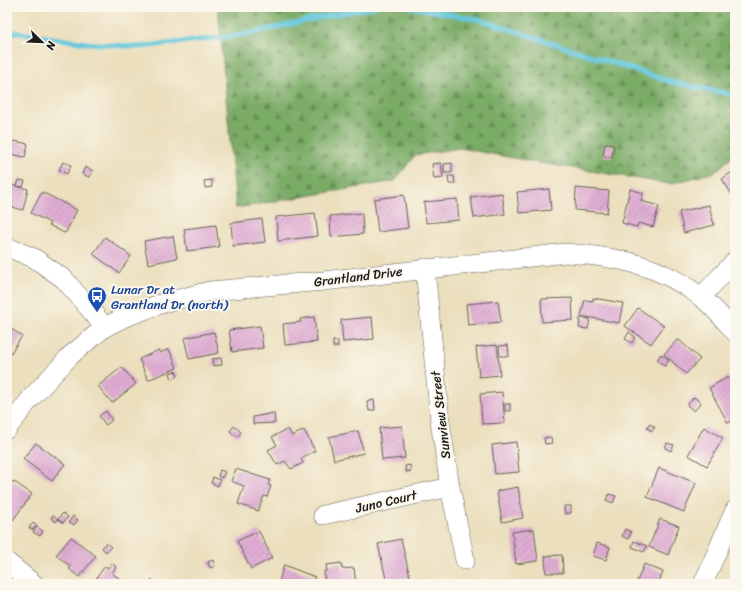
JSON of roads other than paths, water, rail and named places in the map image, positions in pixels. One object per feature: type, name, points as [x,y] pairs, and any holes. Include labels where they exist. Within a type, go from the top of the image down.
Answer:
[{"type":"street","points":[[7,247],[34,258],[64,279],[105,327]]},
{"type":"street","name":"Grantland Drive","points":[[7,429],[31,398],[71,355],[105,327],[125,317],[163,303],[210,291],[324,281],[425,268],[566,253],[602,256],[639,264],[668,276],[701,297],[735,332]]},
{"type":"street","points":[[701,297],[735,261]]},
{"type":"street","name":"Sunview Street","points":[[425,268],[440,421],[450,487],[465,560]]},
{"type":"street","name":"Juno Court","points":[[323,515],[450,487]]},
{"type":"street","points":[[702,584],[735,510]]},
{"type":"street","points":[[7,562],[34,584]]},
{"type":"waterway","points":[[7,31],[87,43],[140,47],[242,35],[375,7]]},
{"type":"waterway","points":[[411,7],[481,20],[675,83],[735,95]]},
{"type":"place","name":"Lunar Dr at Grantland Dr (north)","points":[[97,313]]}]
